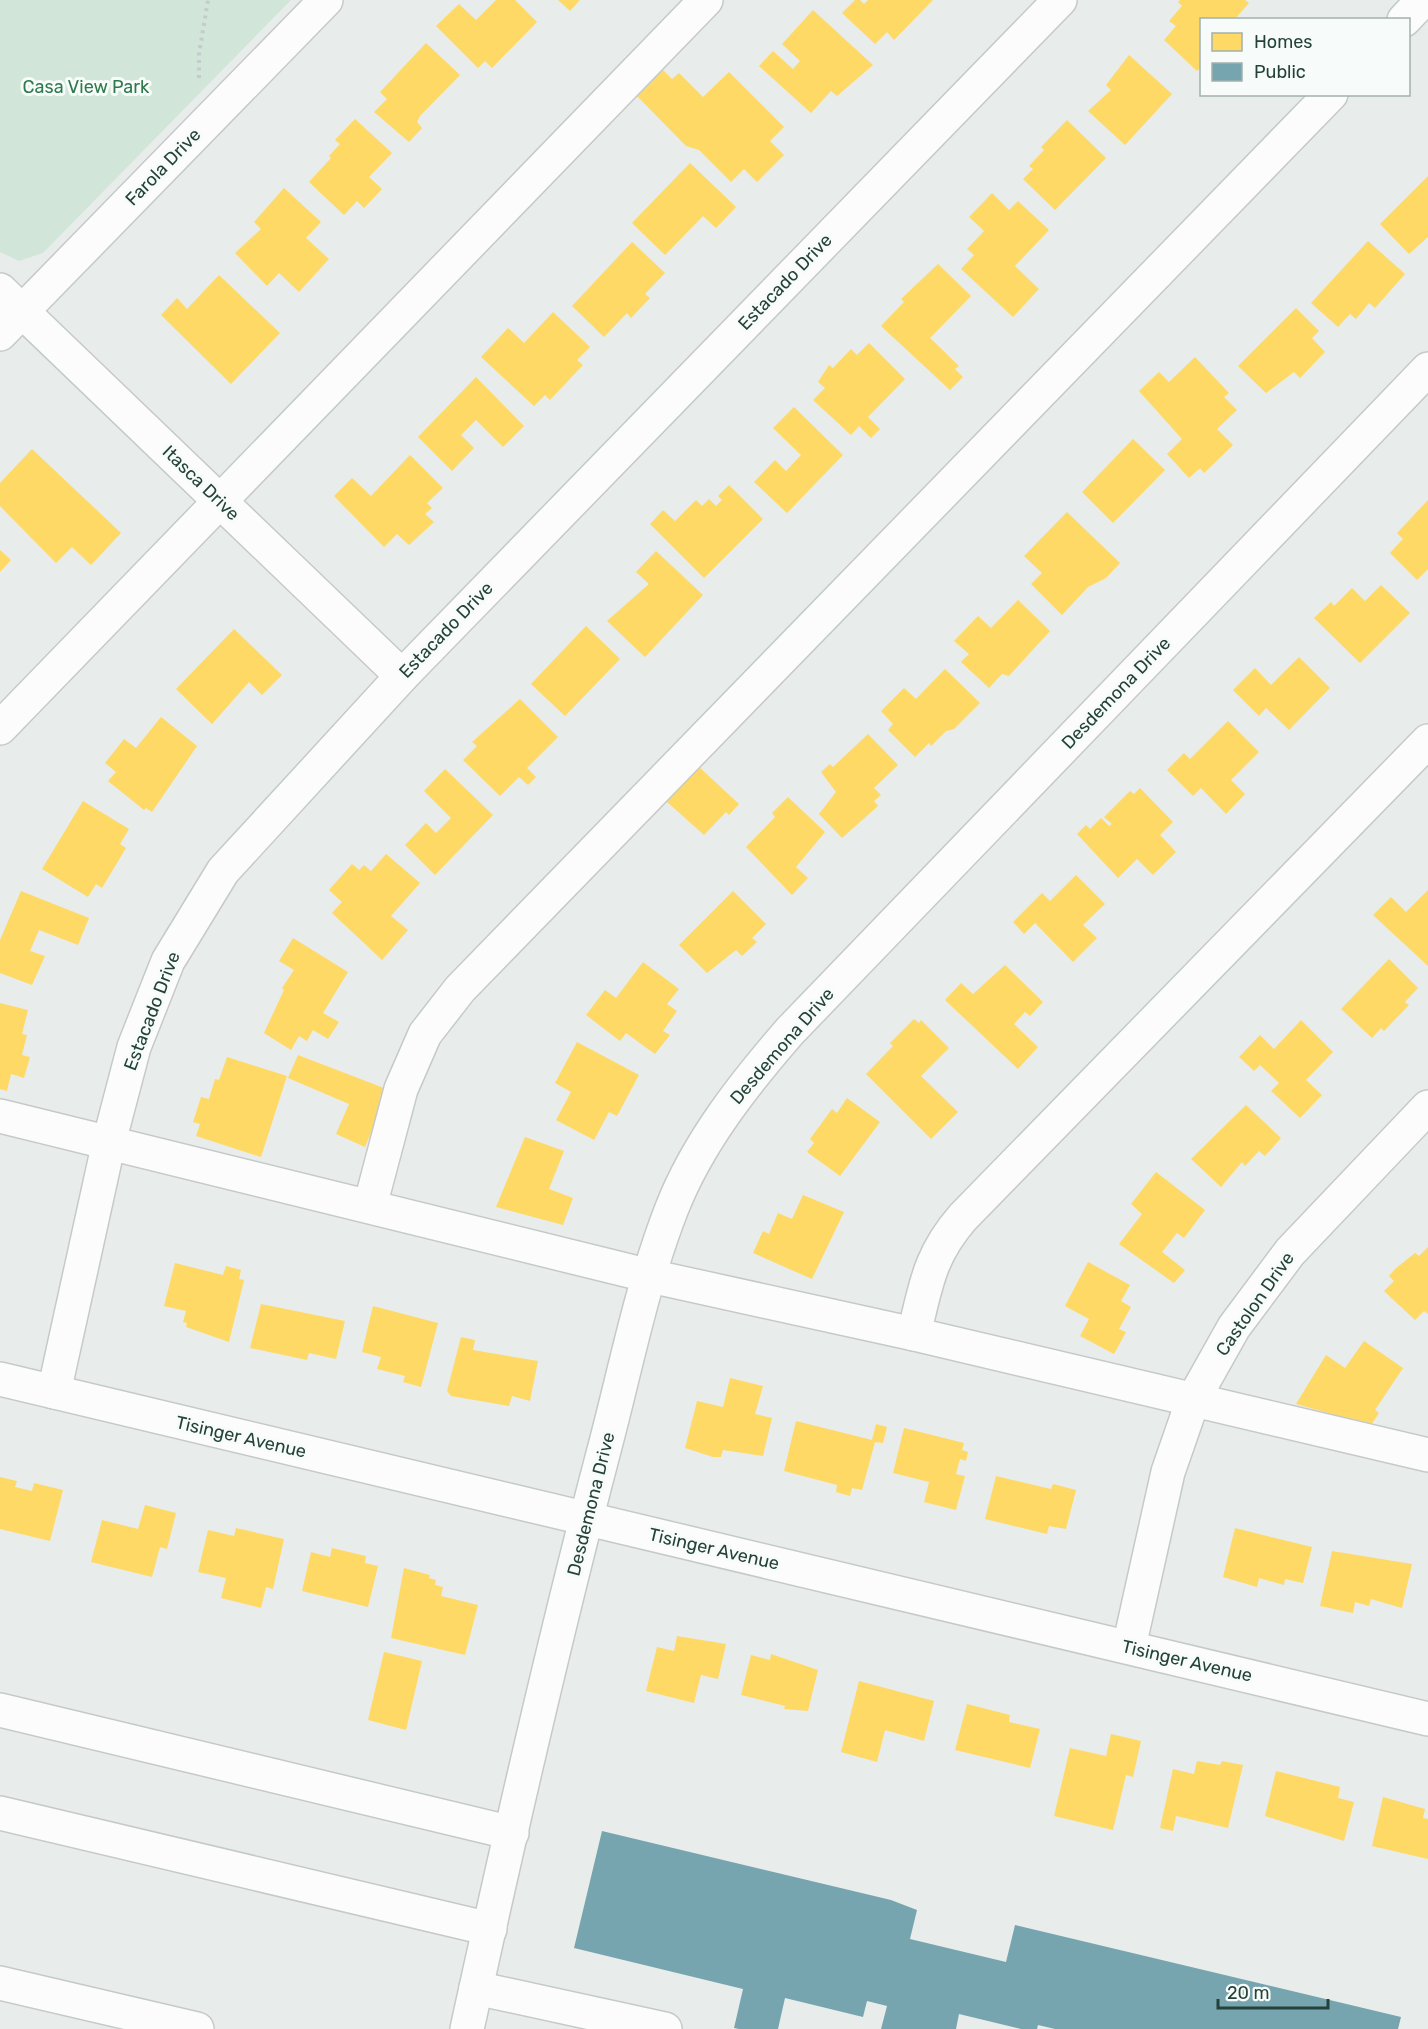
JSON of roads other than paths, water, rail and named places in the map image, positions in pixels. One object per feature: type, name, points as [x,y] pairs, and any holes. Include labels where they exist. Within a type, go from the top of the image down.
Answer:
[{"type":"street","name":"Farola Drive","points":[[0,334],[11,301],[326,0]]},
{"type":"street","points":[[0,728],[706,0]]},
{"type":"street","name":"Estacado Drive","points":[[54,1392],[109,1142],[134,1047],[168,961],[223,871],[402,676],[1060,0]]},
{"type":"street","points":[[1406,18],[1423,0]]},
{"type":"street","points":[[370,1206],[401,1089],[425,1034],[460,989],[1329,96]]},
{"type":"street","name":"Itasca Drive","points":[[11,301],[402,676]]},
{"type":"street","name":"Desdemona Drive","points":[[467,2029],[586,1518],[650,1276],[673,1206],[704,1146],[746,1082],[790,1031],[1428,369]]},
{"type":"street","points":[[914,1334],[929,1270],[943,1241],[963,1217],[1428,741]]},
{"type":"street","name":"Castolon Drive","points":[[1129,1647],[1168,1472],[1192,1400],[1234,1327],[1290,1251],[1428,1107]]},
{"type":"street","points":[[0,1116],[650,1276],[914,1334],[1428,1455]]},
{"type":"street","name":"Tisinger Avenue","points":[[0,1379],[1428,1719]]},
{"type":"street","points":[[0,1710],[512,1833]]},
{"type":"street","points":[[0,1813],[490,1929]]},
{"type":"street","points":[[0,1983],[197,2029]]},
{"type":"street","points":[[476,1988],[665,2029]]},
{"type":"park label","name":"Casa View Park","points":[[86,87]]}]
